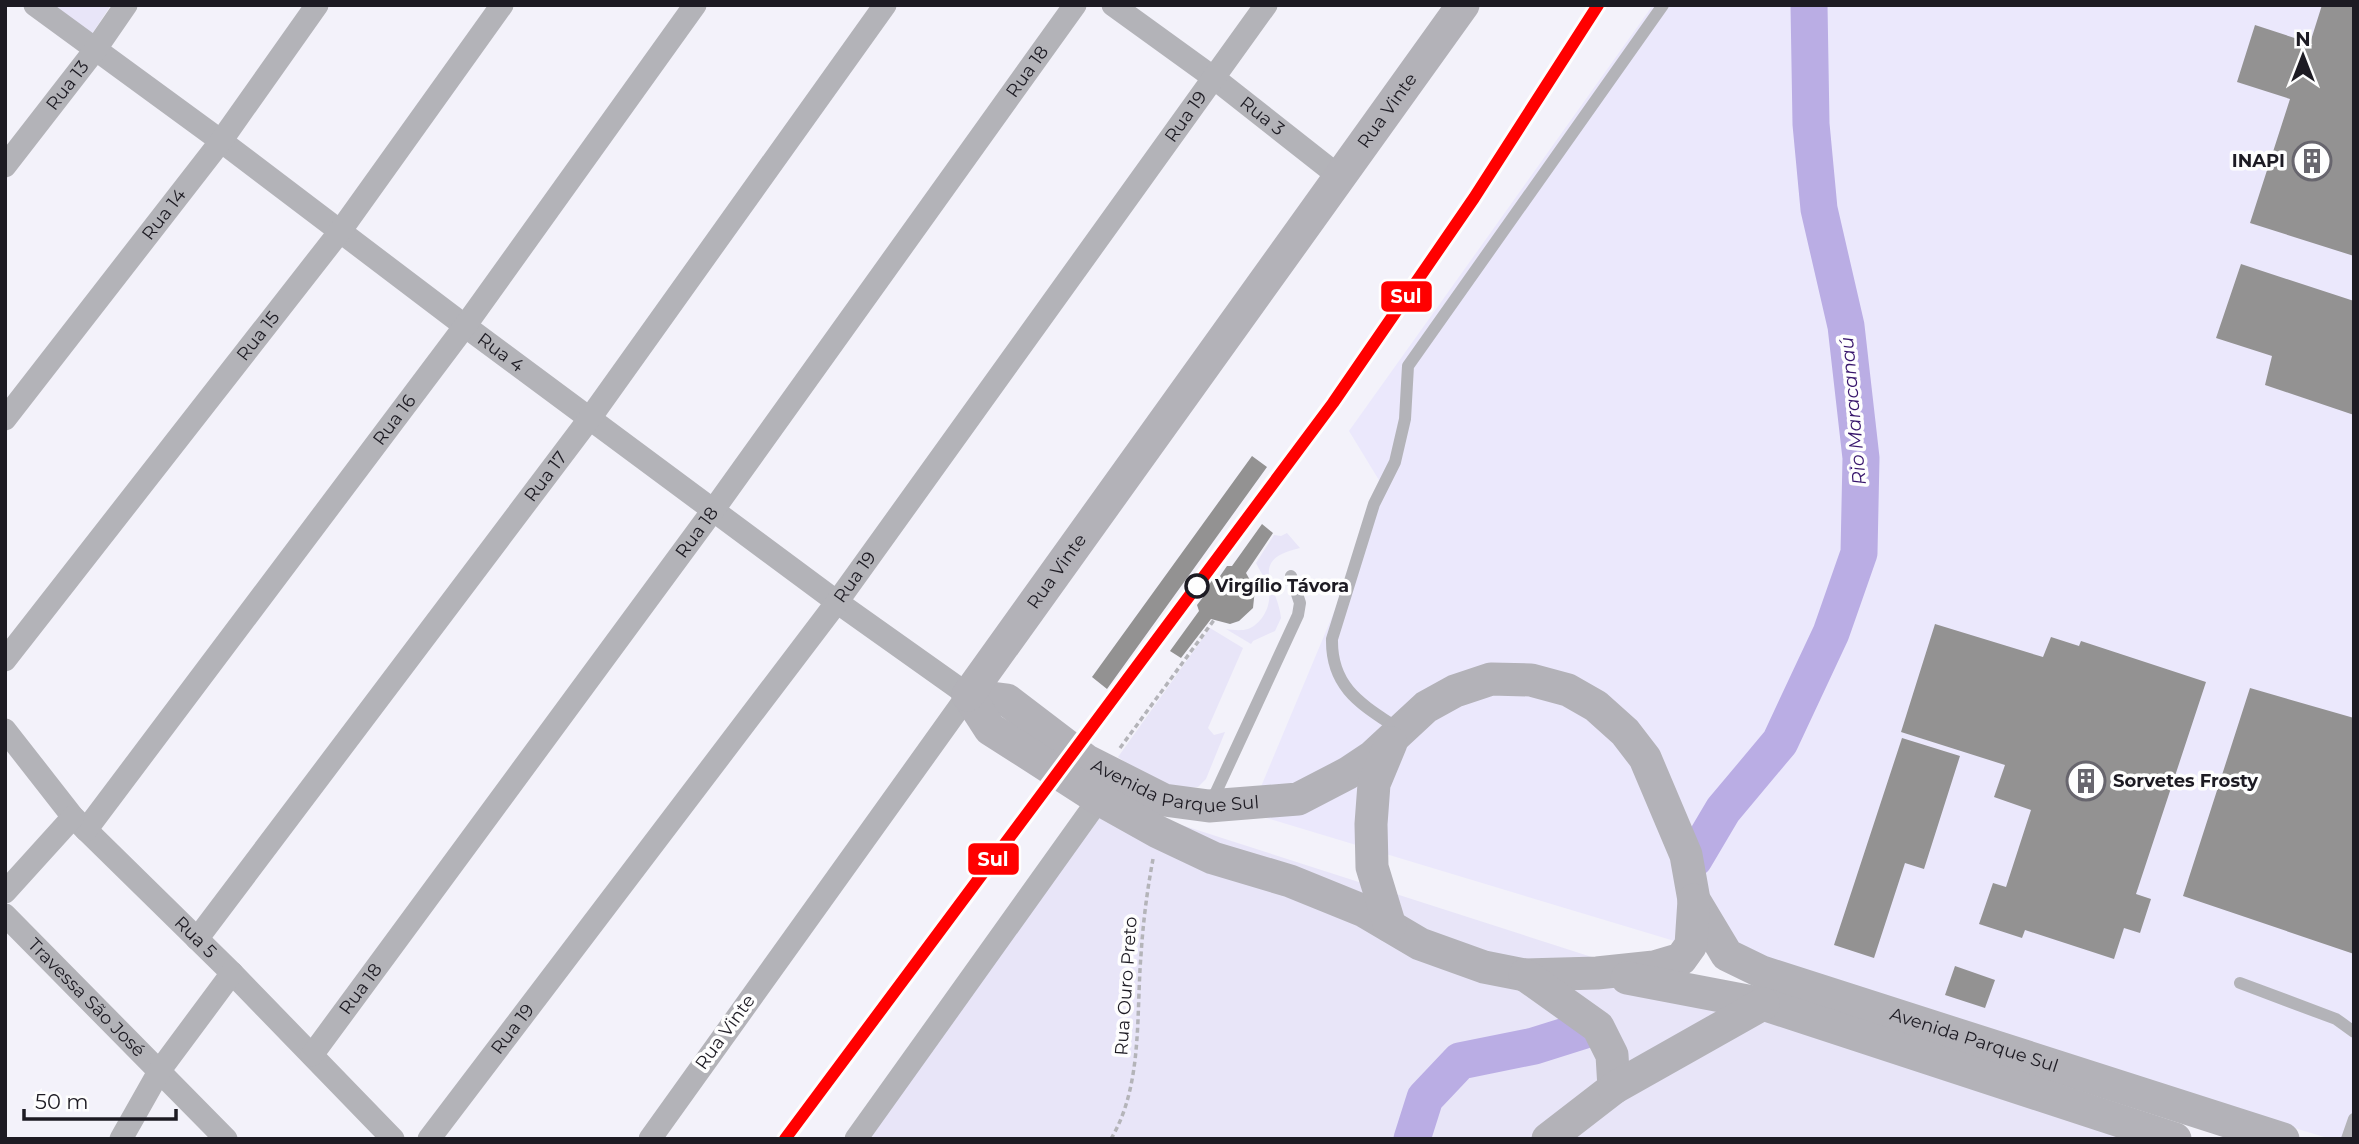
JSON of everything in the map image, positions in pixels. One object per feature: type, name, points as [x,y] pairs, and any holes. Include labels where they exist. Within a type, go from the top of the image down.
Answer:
[{"type":"street","name":"Rua 4","points":[[36,5],[837,602],[968,695]]},
{"type":"street","name":"Rua 13","points":[[5,166],[95,50],[126,5]]},
{"type":"street","name":"Rua 14","points":[[5,419],[221,141],[317,5]]},
{"type":"street","name":"Rua 15","points":[[5,660],[341,230],[502,5]]},
{"type":"street","name":"Rua 16","points":[[5,892],[80,823],[465,326],[695,5]]},
{"type":"street","name":"Rua 17","points":[[197,939],[590,418],[885,5]]},
{"type":"street","name":"Rua 18","points":[[312,1055],[713,509],[1075,5]]},
{"type":"street","name":"Rua 3","points":[[1113,5],[1214,78],[1341,177]]},
{"type":"street","name":"Rua 19","points":[[429,1139],[837,602],[1266,5]]},
{"type":"street","name":"Rua Vinte","points":[[650,1139],[1464,5]]},
{"type":"street","name":"Avenida Parque Sul","points":[[1491,679],[1531,680],[1568,690],[1587,701],[1625,732],[1645,758],[1686,855],[1694,901],[1691,945],[1681,959],[1654,967],[1597,973],[1525,975],[1484,967],[1420,944],[1364,911],[1290,881],[1213,858],[1158,832],[1099,799],[990,729],[968,695],[1007,700],[1087,761],[1164,800],[1209,806],[1298,799],[1373,757],[1426,707],[1455,691],[1491,679]]},
{"type":"street","name":"Rua 5","points":[[5,730],[80,823],[232,973],[388,1137]]},
{"type":"street","points":[[1390,926],[1373,867],[1371,824],[1374,784],[1397,732]]},
{"type":"street","points":[[856,1139],[1099,799]]},
{"type":"street","name":"Avenida Parque Sul","points":[[1694,901],[1727,955],[1762,972],[2283,1139]]},
{"type":"street","name":"Travessa São José","points":[[5,915],[226,1139]]},
{"type":"street","points":[[121,1139],[160,1070],[232,973]]},
{"type":"street","name":"Avenida Parque Sul","points":[[1597,973],[1763,1004],[2175,1139]]},
{"type":"street","points":[[1525,975],[1598,1027],[1612,1055],[1614,1088]]},
{"type":"street","points":[[1548,1139],[1614,1088],[1763,1004]]},
{"type":"lane","points":[[1397,732],[1353,697],[1340,679],[1332,656],[1332,639],[1374,503],[1395,462],[1405,419],[1408,366],[1663,5]]},
{"type":"lane","points":[[1209,806],[1298,615],[1300,603],[1291,576]]},
{"type":"lane","points":[[2240,983],[2336,1019],[2354,1032]]},
{"type":"lane","points":[[2347,1139],[2354,1119]]},
{"type":"path","points":[[1123,744],[1214,620]]},
{"type":"path","name":"Rua Ouro Preto","points":[[1111,1139],[1121,1122],[1133,1075],[1147,888],[1158,832]]},
{"type":"shaded area","points":[[50,5],[111,5],[90,37]]},
{"type":"shaded area","points":[[1653,5],[2354,5],[2354,1139],[2331,1139],[1250,813],[1385,490],[1349,431]]},
{"type":"shaded area","points":[[1287,533],[1300,548],[1284,553],[1269,567],[1271,585],[1281,618],[1275,631],[1251,644],[1226,629],[1248,629],[1263,616],[1269,603],[1269,590],[1256,563],[1274,535]]},
{"type":"shaded area","points":[[1210,628],[1243,648],[1208,728],[1214,735],[1225,732],[1206,779],[1198,787],[1154,783],[1118,757]]},
{"type":"shaded area","points":[[1106,794],[1169,821],[2158,1139],[856,1139]]},
{"type":"building","name":"INAPI","points":[[2322,5],[2354,5],[2354,256],[2250,223],[2290,99],[2237,82],[2255,25],[2310,43]]},
{"type":"building","points":[[2241,264],[2354,301],[2354,415],[2265,385],[2272,356],[2216,338]]},
{"type":"building","name":"Virgílio Távora","points":[[1252,456],[1267,467],[1107,689],[1092,677]]},
{"type":"building","points":[[1262,524],[1273,533],[1246,573],[1255,589],[1253,608],[1239,621],[1230,624],[1211,619],[1181,658],[1170,651],[1199,611],[1197,605],[1207,592],[1198,586],[1209,571],[1218,579],[1227,566],[1232,566]]},
{"type":"building","name":"Sorvetes Frosty","points":[[1935,624],[2043,657],[2051,637],[2079,646],[2081,641],[2206,682],[2136,894],[2151,899],[2140,933],[2124,928],[2114,959],[2025,930],[2022,938],[1979,924],[1993,883],[2006,887],[2031,810],[1994,797],[2005,765],[1901,732]]},
{"type":"building","points":[[2250,688],[2354,718],[2354,954],[2183,896]]},
{"type":"building","points":[[1902,738],[1960,756],[1924,869],[1905,863],[1874,958],[1834,945]]},
{"type":"building","points":[[1955,966],[1995,980],[1985,1008],[1945,995]]},
{"type":"waterway","name":"Rio Maracanaú","points":[[1694,859],[1723,810],[1780,742],[1831,633],[1859,553],[1861,458],[1846,326],[1819,209],[1811,124],[1809,5]]},
{"type":"waterway","name":"Rio Maracanaú","points":[[1412,1139],[1425,1098],[1460,1061],[1534,1046],[1591,1028]]},
{"type":"metro line","name":"Sul","points":[[785,1139],[1333,403],[1474,198],[1598,5]]},
{"type":"place","name":"INAPI","points":[[2312,161]]},
{"type":"place","name":"Virgílio Távora","points":[[1197,586]]},
{"type":"place","name":"Sorvetes Frosty","points":[[2086,781]]}]
